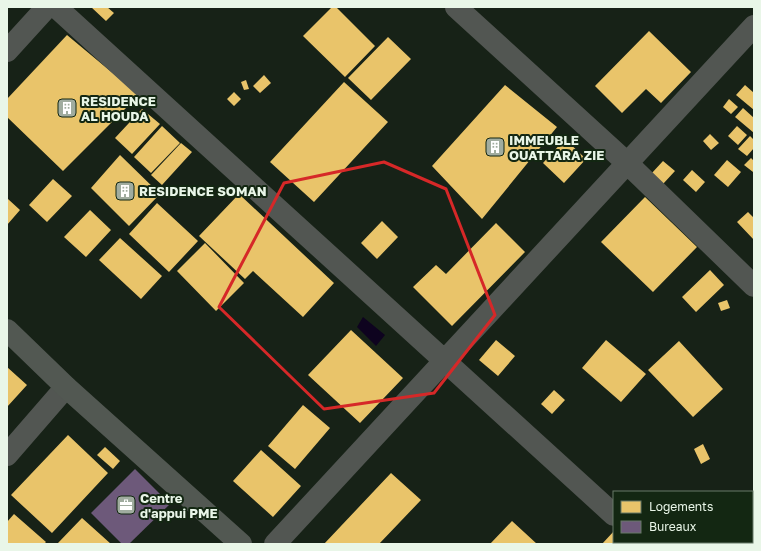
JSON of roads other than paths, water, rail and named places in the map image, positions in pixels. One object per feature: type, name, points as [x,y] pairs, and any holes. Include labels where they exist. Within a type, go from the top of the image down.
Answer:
[{"type":"street","points":[[7,51],[47,7]]},
{"type":"street","points":[[56,7],[444,362],[613,514]]},
{"type":"street","points":[[456,7],[627,163],[754,286]]},
{"type":"street","points":[[275,544],[754,26]]},
{"type":"street","points":[[7,330],[66,387],[241,544]]},
{"type":"street","points":[[7,455],[66,387]]},
{"type":"place","name":"RESIDENCE AL HOUDA","points":[[67,108]]},
{"type":"place","name":"IMMEUBLE OUATTARA ZIE","points":[[495,147]]},
{"type":"place","name":"RESIDENCE SOMAN","points":[[125,191]]},
{"type":"place","name":"Centre d'appui PME","points":[[126,505]]}]
